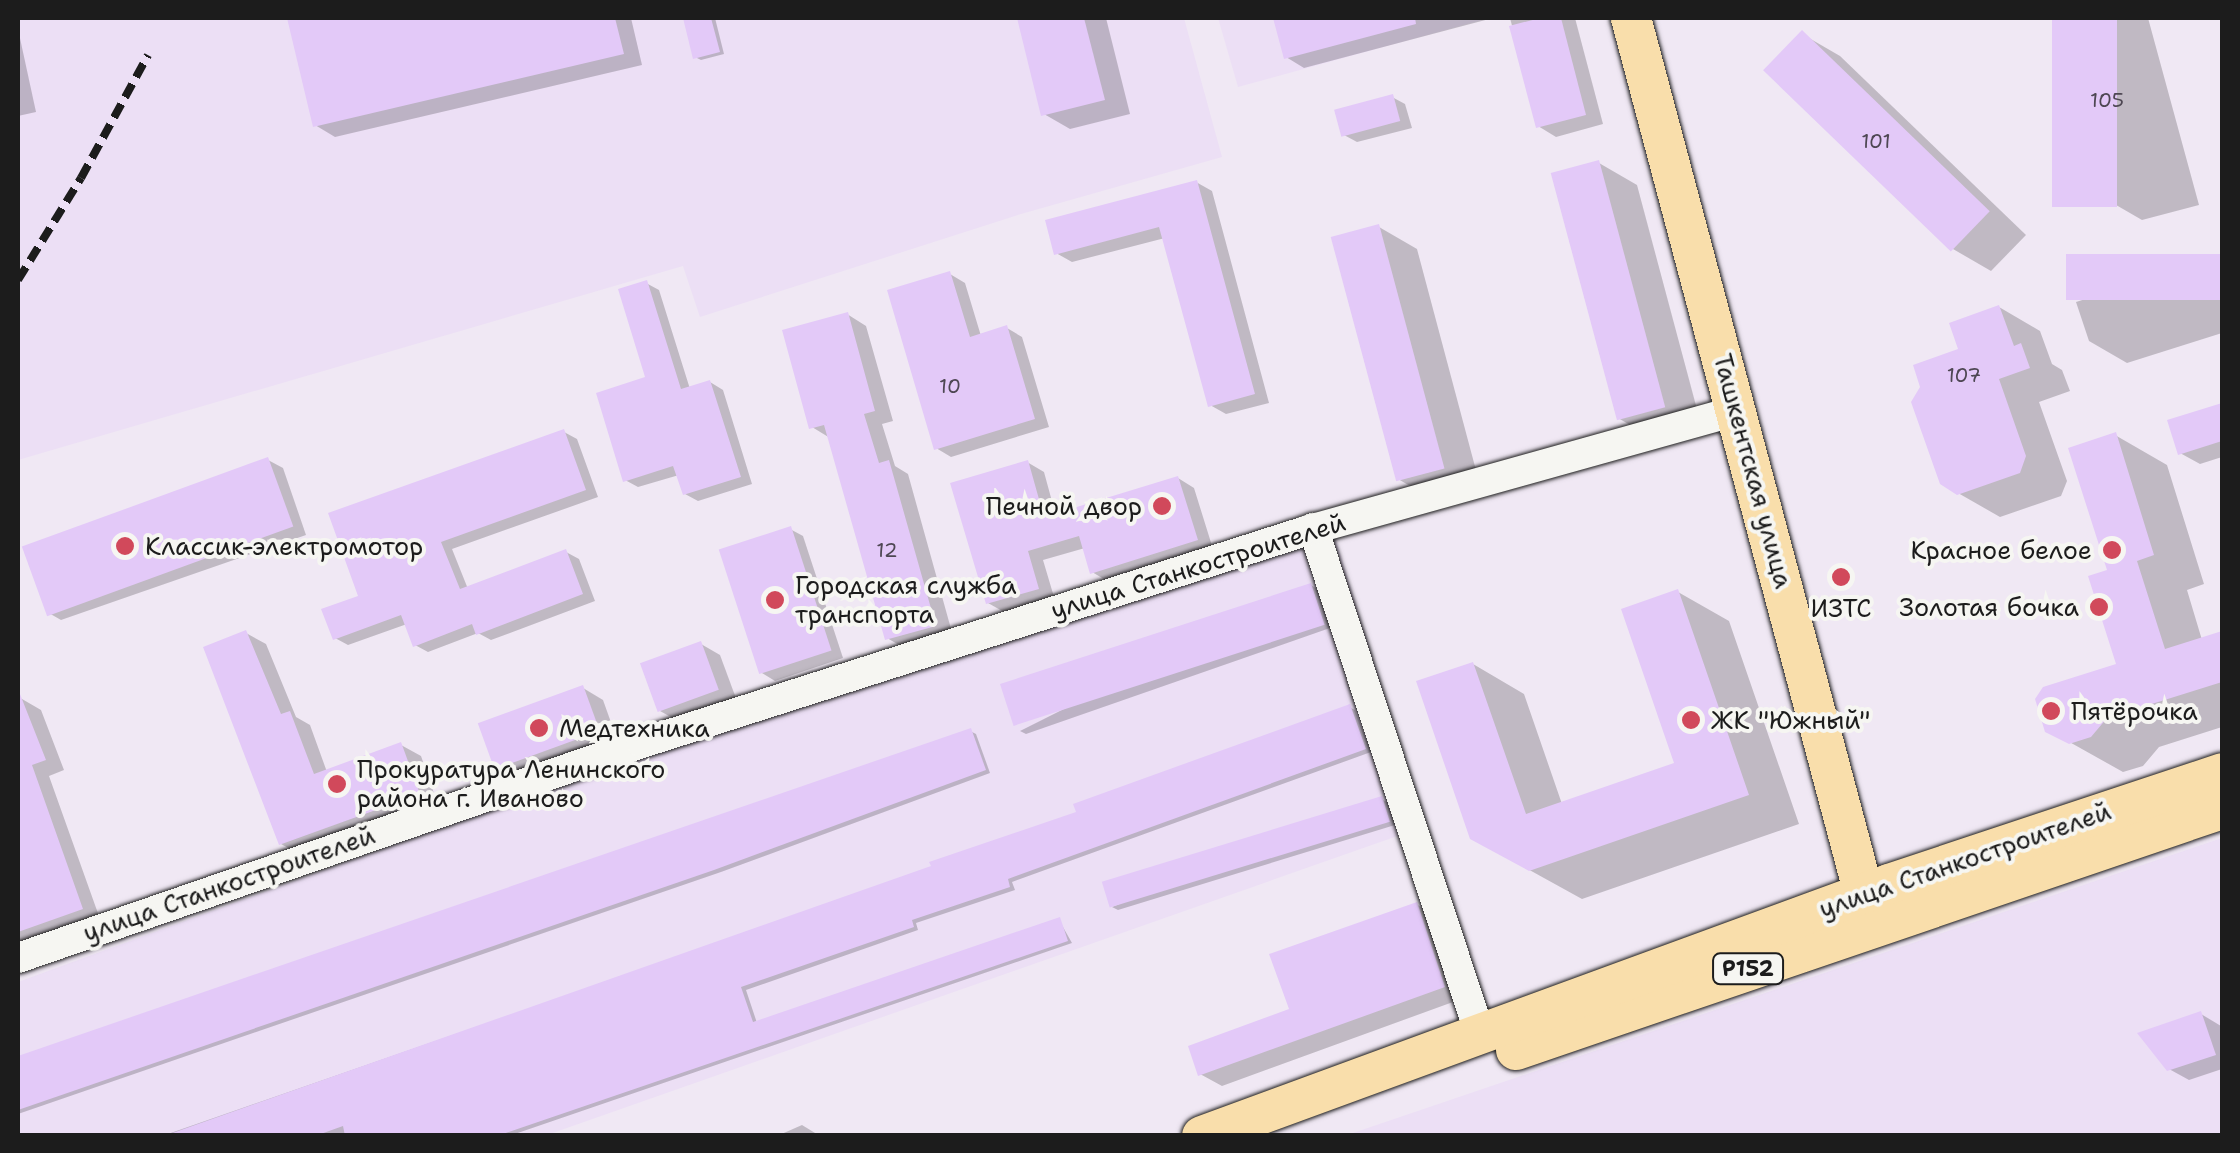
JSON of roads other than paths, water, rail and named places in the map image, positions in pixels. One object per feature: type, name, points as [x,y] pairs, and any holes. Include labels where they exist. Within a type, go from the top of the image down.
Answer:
[{"type":"main road","name":"Ташкентская улица","points":[[1631,18],[1732,345]]},
{"type":"main road","name":"Ташкентская улица","points":[[1657,18],[1732,345],[1881,905]]},
{"type":"main road","name":"улица Станкостроителей","points":[[1277,1136],[2222,773]]},
{"type":"main road","name":"улица Станкостроителей","points":[[1202,1136],[1480,1034],[1881,905],[2222,809]]},
{"type":"street","name":"улица Станкостроителей","points":[[18,958],[642,744],[1313,528],[1748,408]]},
{"type":"street","points":[[1313,528],[1480,1034]]},
{"type":"railway","points":[[18,280],[81,178],[148,55]]},
{"type":"place","name":"Печной двор","points":[[1162,506]]},
{"type":"place","name":"Классик-электромотор","points":[[125,546]]},
{"type":"place","name":"Красное белое","points":[[2112,550]]},
{"type":"place","name":"ИЗТС","points":[[1841,577]]},
{"type":"place","name":"Городская служба транспорта","points":[[775,600]]},
{"type":"place","name":"Золотая бочка","points":[[2099,607]]},
{"type":"place","name":"Пятёрочка","points":[[2051,711]]},
{"type":"place","name":"ЖК \"Южный\"","points":[[1691,720]]},
{"type":"place","name":"Медтехника","points":[[539,728]]},
{"type":"place","name":"Прокуратура Ленинского района г. Иваново","points":[[337,784]]}]
